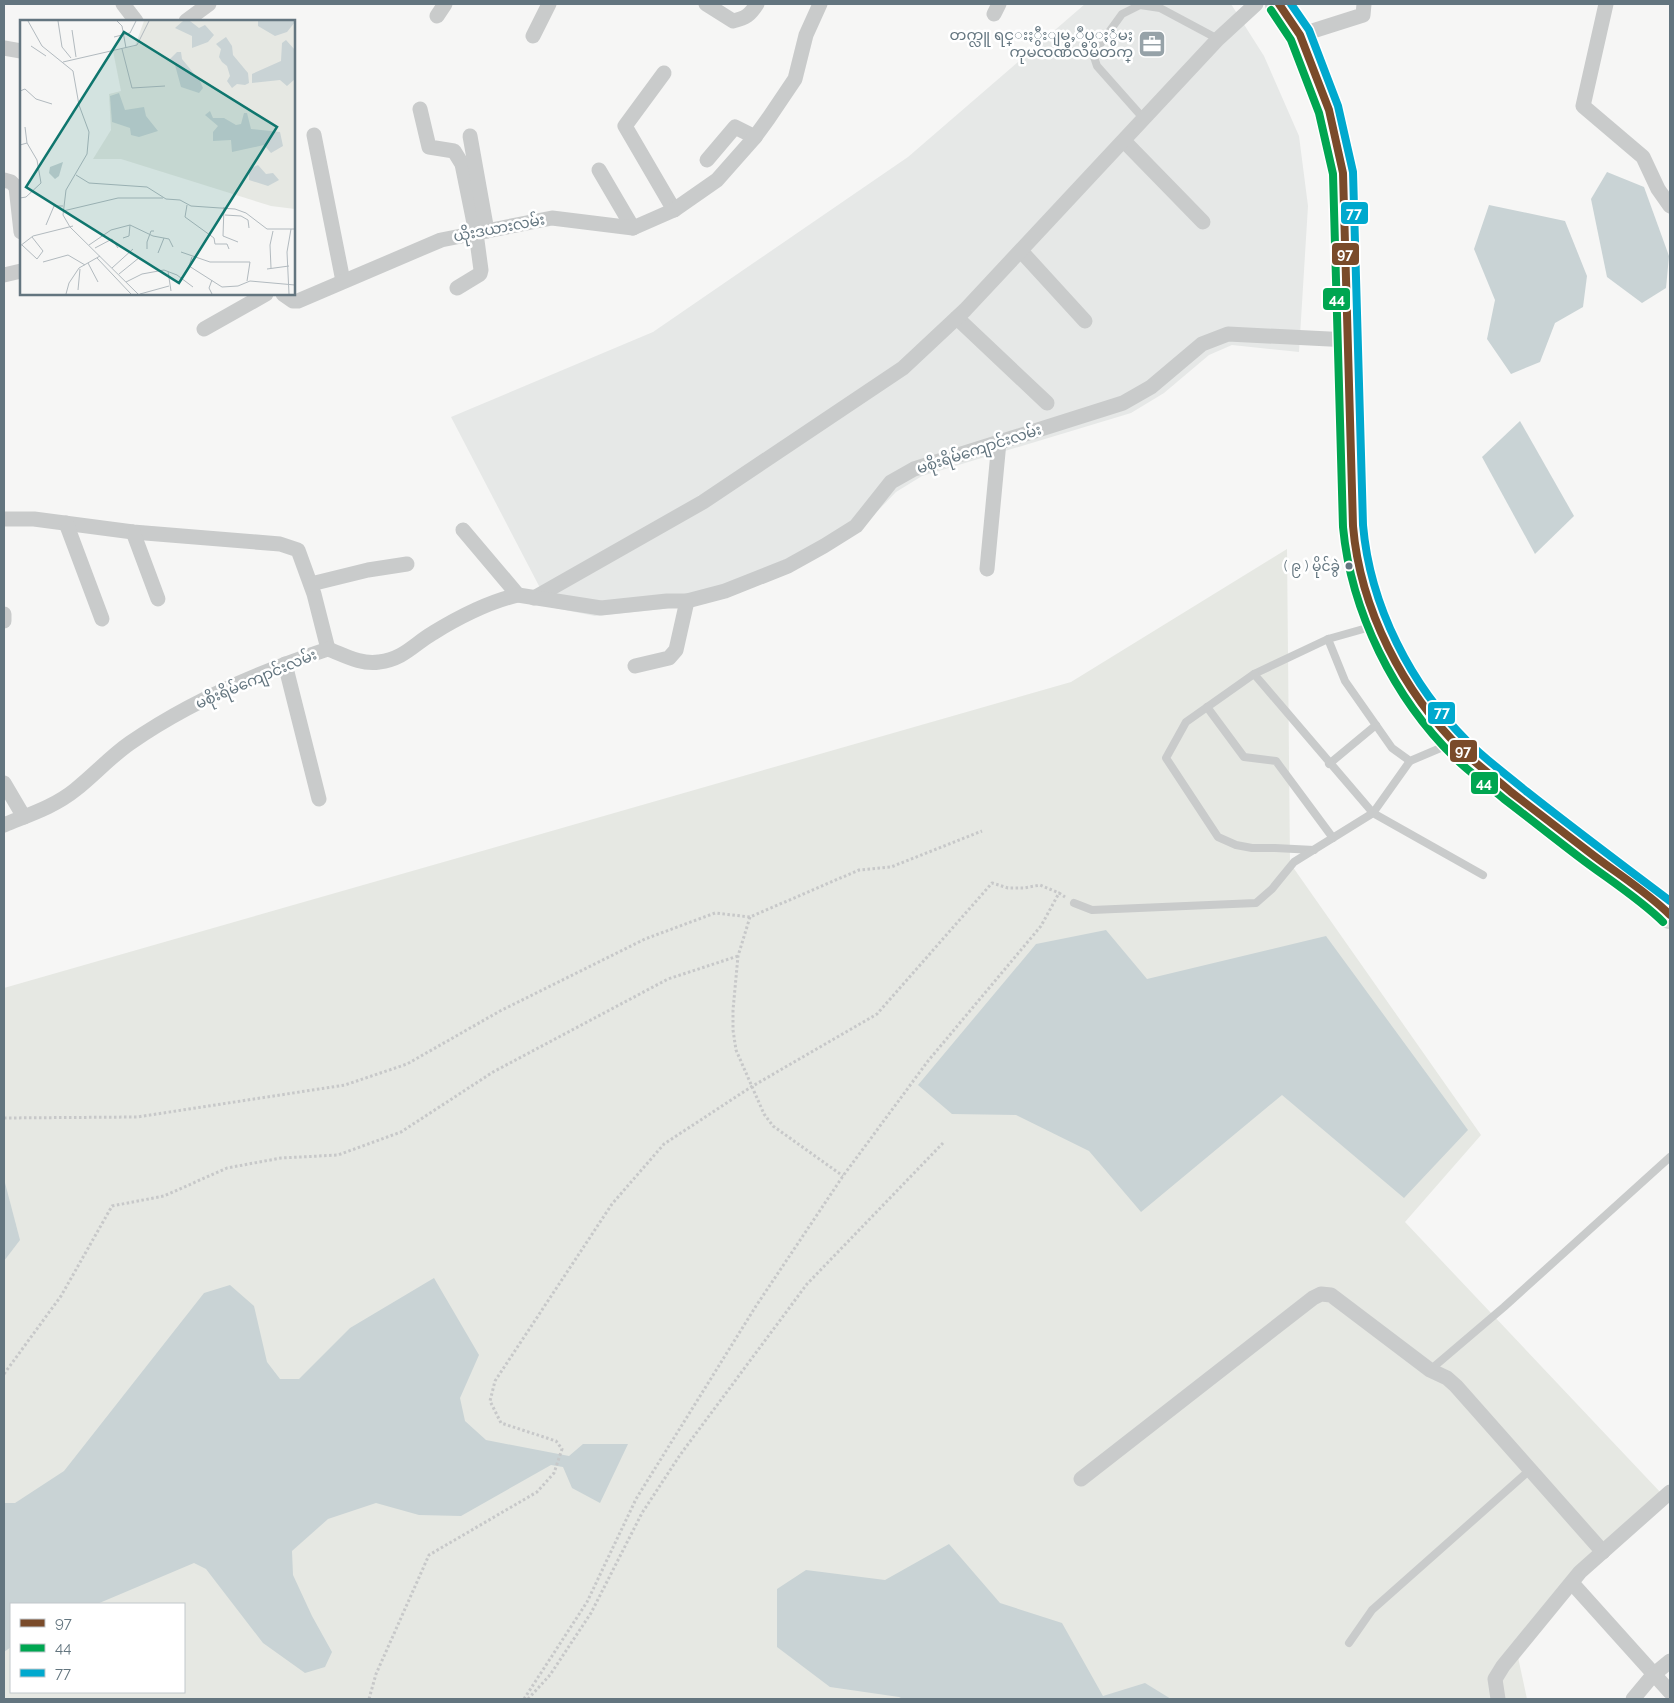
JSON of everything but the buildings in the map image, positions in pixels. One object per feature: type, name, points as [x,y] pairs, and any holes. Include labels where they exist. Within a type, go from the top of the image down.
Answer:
[{"type":"highway","points":[[1279,4],[1300,35],[1329,110],[1343,173],[1349,340],[1349,438],[1353,526],[1357,560],[1378,624],[1387,644],[1432,717],[1470,758],[1670,915]]},
{"type":"street","points":[[123,4],[135,20]]},
{"type":"street","points":[[187,20],[209,4]]},
{"type":"street","points":[[533,36],[549,4]]},
{"type":"street","points":[[706,4],[733,20],[745,18],[757,4]]},
{"type":"street","points":[[599,170],[633,228],[674,210],[717,180],[756,137],[795,79],[806,35],[820,4]]},
{"type":"street","points":[[534,598],[702,502],[903,368],[957,318],[1218,39],[1256,4]]},
{"type":"street","points":[[1300,35],[1362,15],[1364,4]]},
{"type":"street","points":[[1606,4],[1583,106],[1643,157],[1658,189],[1670,206]]},
{"type":"street","points":[[4,48],[20,51]]},
{"type":"street","points":[[664,73],[625,126],[674,210]]},
{"type":"street","points":[[420,109],[429,148],[454,151],[462,164],[482,232]]},
{"type":"street","points":[[707,160],[735,127],[756,137]]},
{"type":"street","points":[[314,135],[343,281]]},
{"type":"street","points":[[456,288],[480,274],[482,232],[470,136]]},
{"type":"street","points":[[1124,141],[1203,222]]},
{"type":"street","points":[[4,180],[11,182],[16,187],[20,223]]},
{"type":"street","name":"ယိုးဒယားလမ်း","points":[[284,295],[293,301],[298,301],[441,240],[552,218],[633,228]]},
{"type":"street","points":[[1021,251],[1085,321]]},
{"type":"street","points":[[4,275],[20,271]]},
{"type":"street","points":[[204,329],[264,295]]},
{"type":"street","points":[[957,318],[1047,403]]},
{"type":"street","name":"မစိုးရိမ်ကျောင်းလမ်း","points":[[4,825],[44,809],[74,791],[129,744],[200,701],[285,664],[328,648],[355,660],[363,661],[379,662],[402,656],[432,634],[463,617],[504,598],[518,595],[601,608],[667,601],[687,601],[725,591],[788,566],[856,526],[891,482],[914,469],[1123,403],[1151,386],[1202,344],[1228,334],[1349,340]]},
{"type":"street","points":[[987,569],[999,442]]},
{"type":"street","points":[[4,519],[34,519],[133,532],[280,544],[298,550],[311,584],[328,648]]},
{"type":"street","points":[[66,523],[102,619]]},
{"type":"street","points":[[463,530],[518,595]]},
{"type":"street","points":[[133,532],[158,599]]},
{"type":"street","points":[[311,584],[368,570],[407,564]]},
{"type":"street","points":[[634,666],[669,658],[676,650],[687,601]]},
{"type":"street","points":[[4,614],[4,621]]},
{"type":"street","points":[[285,664],[319,799]]},
{"type":"street","points":[[4,783],[24,817]]},
{"type":"street","points":[[1081,1480],[1313,1298],[1321,1294],[1331,1295],[1430,1370],[1447,1378],[1456,1386],[1603,1552]]},
{"type":"street","points":[[1498,1699],[1495,1678],[1502,1666],[1580,1572],[1670,1492]]},
{"type":"street","points":[[1572,1583],[1670,1692]]},
{"type":"street","points":[[1633,1699],[1653,1675],[1670,1661]]},
{"type":"lane","points":[[1144,119],[1097,66],[1093,54],[1122,14],[1140,5],[1160,8],[1218,39]]},
{"type":"lane","points":[[1314,850],[1252,848],[1236,845],[1218,837],[1166,758],[1186,722],[1254,674],[1328,639],[1378,624]]},
{"type":"lane","points":[[1328,639],[1345,681],[1392,748],[1410,762]]},
{"type":"lane","points":[[1254,674],[1329,764],[1373,813],[1483,876]]},
{"type":"lane","points":[[1207,707],[1244,757],[1276,761],[1333,838]]},
{"type":"lane","points":[[1329,764],[1376,725]]},
{"type":"lane","points":[[1074,904],[1092,910],[1256,903],[1272,890],[1294,862],[1373,813],[1410,762],[1454,742]]},
{"type":"lane","points":[[1430,1370],[1504,1307],[1670,1157]]},
{"type":"lane","points":[[1349,1643],[1372,1610],[1531,1469]]},
{"type":"path","points":[[4,1118],[136,1117],[345,1085],[407,1064],[500,1010],[645,939],[715,913],[750,917],[859,870],[891,867],[982,831]]},
{"type":"path","points":[[369,1699],[376,1674],[429,1555],[537,1492],[554,1473],[562,1449],[556,1441],[501,1423],[490,1400],[495,1381],[612,1204],[664,1144],[751,1087],[877,1014],[992,883],[1008,888],[1040,885],[1059,893],[1074,904]]},
{"type":"path","points":[[526,1699],[587,1602],[636,1498],[756,1306],[843,1176],[928,1061],[1042,926],[1059,893]]},
{"type":"path","points":[[750,917],[738,956],[733,1010],[736,1050],[764,1114],[773,1126],[843,1176]]},
{"type":"path","points":[[4,1374],[61,1296],[112,1206],[164,1196],[227,1168],[282,1158],[338,1155],[401,1132],[492,1072],[668,979],[738,956]]},
{"type":"path","points":[[526,1699],[550,1675],[591,1613],[642,1513],[680,1455],[807,1284],[943,1143]]},
{"type":"shaded area","points":[[1085,4],[1231,4],[1264,56],[1299,136],[1308,206],[1299,352],[1232,345],[1209,355],[1164,393],[1131,413],[922,476],[896,492],[863,526],[672,608],[595,616],[550,607],[451,417],[653,332],[908,157]]},
{"type":"shaded area","points":[[1607,172],[1644,187],[1669,256],[1666,288],[1642,303],[1607,277],[1591,199]]},
{"type":"shaded area","points":[[1489,205],[1565,221],[1587,276],[1583,307],[1555,323],[1540,362],[1511,374],[1487,339],[1495,300],[1474,249]]},
{"type":"shaded area","points":[[1520,421],[1574,516],[1535,554],[1482,457]]},
{"type":"shaded area","points":[[1287,549],[1290,863],[1481,1135],[1405,1222],[1661,1493],[1516,1648],[1527,1699],[4,1699],[4,988],[1071,682]]},
{"type":"shaded area","points":[[1106,930],[1147,979],[1326,936],[1468,1130],[1404,1198],[1282,1095],[1141,1212],[1089,1151],[1016,1115],[952,1114],[918,1085],[1036,944]]},
{"type":"shaded area","points":[[4,1179],[20,1240],[4,1261]]},
{"type":"shaded area","points":[[434,1278],[479,1355],[460,1398],[465,1421],[486,1440],[569,1456],[583,1444],[628,1444],[600,1503],[572,1488],[563,1467],[551,1465],[461,1516],[419,1515],[376,1503],[328,1519],[292,1551],[293,1575],[312,1616],[332,1652],[325,1667],[305,1673],[263,1643],[206,1569],[194,1563],[99,1603],[10,1603],[10,1648],[4,1652],[4,1503],[15,1503],[64,1471],[204,1293],[230,1285],[254,1306],[267,1362],[280,1379],[299,1379],[350,1328]]},
{"type":"shaded area","points":[[949,1544],[1000,1603],[1062,1623],[1103,1696],[1145,1683],[1171,1699],[903,1699],[830,1687],[777,1647],[777,1589],[806,1570],[885,1580]]},
{"type":"transit line","name":"97","points":[[1279,4],[1300,35],[1329,110],[1343,173],[1353,526],[1357,557],[1375,618],[1403,676],[1421,702],[1462,750],[1511,792],[1641,890],[1670,915]]},
{"type":"transit line","name":"77","points":[[1291,4],[1309,30],[1338,106],[1353,172],[1363,525],[1374,585],[1384,614],[1397,643],[1429,696],[1447,720],[1468,742],[1526,791],[1670,901]]},
{"type":"transit line","name":"44","points":[[1271,10],[1291,40],[1319,113],[1333,174],[1343,527],[1355,591],[1366,622],[1379,652],[1413,709],[1455,758],[1504,799],[1654,913],[1663,922]]},
{"type":"place","name":"တက္လူ ရင္းႏွီးျမႇဳပ္ႏွံမႈ ကုမၸဏီလီမိတက္","points":[[1152,44]]},
{"type":"place","name":"( ၉ ) မိုင်ခွဲ","points":[[1349,566]]}]
